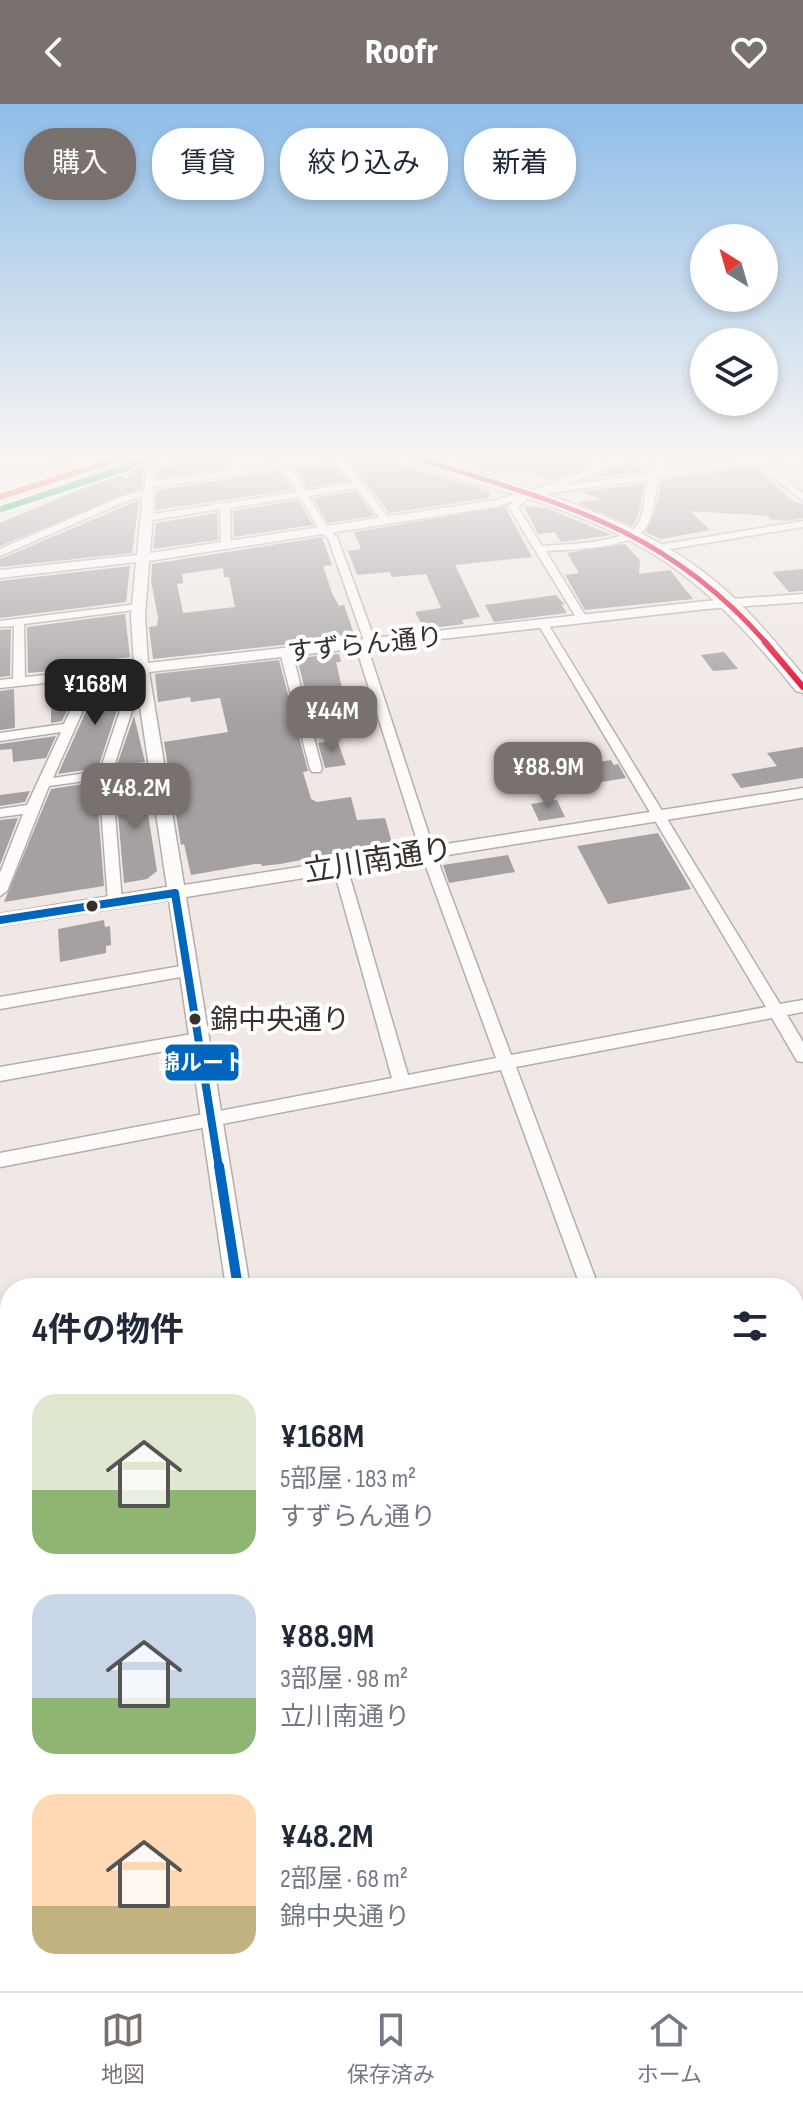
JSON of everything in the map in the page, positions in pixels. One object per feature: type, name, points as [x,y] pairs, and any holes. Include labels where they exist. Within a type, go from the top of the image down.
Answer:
[{"type":"main road","points":[[653,545],[698,575],[730,603],[803,687]]},
{"type":"street","points":[[144,545],[138,607],[141,666],[236,1278]]},
{"type":"street","points":[[0,574],[226,545]]},
{"type":"street","points":[[335,545],[428,853],[586,1278]]},
{"type":"street","points":[[538,545],[583,620]]},
{"type":"street","points":[[540,549],[577,545]]},
{"type":"street","points":[[658,548],[676,545]]},
{"type":"street","name":"すずらん通り","points":[[0,684],[141,666],[730,603],[803,598]]},
{"type":"street","points":[[0,624],[138,607]]},
{"type":"street","points":[[19,622],[19,682]]},
{"type":"street","points":[[543,624],[803,1056]]},
{"type":"street","points":[[286,652],[316,769]]},
{"type":"street","points":[[0,891],[43,783],[94,672]]},
{"type":"street","points":[[115,902],[105,774],[128,705],[147,703]]},
{"type":"street","points":[[0,737],[69,727]]},
{"type":"street","points":[[43,783],[157,767]]},
{"type":"street","name":"立川南通り","points":[[0,920],[803,793]]},
{"type":"street","points":[[0,813],[32,809]]},
{"type":"street","points":[[0,849],[17,846]]},
{"type":"street","points":[[340,867],[402,1083]]},
{"type":"street","points":[[0,1003],[187,971]]},
{"type":"street","points":[[0,1160],[803,1006]]},
{"type":"street","points":[[0,1074],[198,1039]]},
{"type":"building","points":[[33,545],[133,545],[132,553],[0,567],[0,559]]},
{"type":"building","points":[[153,545],[181,545],[153,549]]},
{"type":"building","points":[[271,545],[325,545],[332,565],[323,566],[332,593],[339,606],[344,605],[354,634],[336,636],[337,639],[153,659],[149,627],[157,626],[158,617],[151,581],[152,564]],"holes":[[[223,568],[224,577],[229,577],[235,607],[183,613],[177,584],[183,583],[182,574]]]},
{"type":"building","points":[[359,545],[526,545],[532,557],[455,565],[480,617],[462,620],[464,624],[424,629],[415,612],[441,608],[426,574],[392,577],[390,572],[357,575],[348,551],[361,549]]},
{"type":"building","points":[[626,545],[640,560],[639,574],[670,570],[693,599],[585,610],[565,575],[579,573],[567,553]]},
{"type":"building","points":[[130,566],[126,602],[0,618],[0,581]]},
{"type":"building","points":[[803,569],[803,591],[789,592],[772,572]]},
{"type":"building","points":[[556,595],[565,605],[561,604],[567,613],[494,622],[485,605]]},
{"type":"building","points":[[125,614],[130,657],[74,664],[85,668],[28,673],[27,627]]},
{"type":"building","points":[[11,629],[10,676],[0,677],[0,630]]},
{"type":"building","points":[[724,652],[738,669],[713,671],[701,655]]},
{"type":"building","points":[[339,654],[341,662],[336,662],[343,692],[366,690],[371,706],[311,714],[297,658]]},
{"type":"building","points":[[279,660],[308,771],[303,772],[311,799],[317,802],[351,797],[357,820],[385,818],[392,843],[280,864],[255,864],[191,875],[184,844],[181,845],[164,742],[228,732],[220,698],[191,702],[190,697],[158,702],[155,674]]},
{"type":"building","points":[[119,678],[131,681],[119,704],[98,768],[58,774],[100,680]]},
{"type":"building","points":[[80,682],[62,721],[51,723],[51,685]]},
{"type":"building","points":[[14,689],[15,728],[0,730],[0,691]]},
{"type":"building","points":[[134,716],[145,762],[117,765]]},
{"type":"building","points":[[56,736],[46,758],[13,762],[12,749],[0,750],[0,744]]},
{"type":"building","points":[[337,740],[346,765],[325,768],[318,743]]},
{"type":"building","points":[[803,747],[803,778],[741,788],[731,774],[777,766],[767,753]]},
{"type":"building","points":[[611,760],[614,765],[618,764],[626,778],[596,783],[586,764]]},
{"type":"building","points":[[142,776],[157,871],[147,879],[124,883],[115,780]]},
{"type":"building","points":[[96,782],[104,886],[4,902],[51,789]]},
{"type":"building","points":[[30,791],[25,802],[0,806],[0,795]]},
{"type":"building","points":[[557,800],[565,817],[539,821],[531,804]]},
{"type":"building","points":[[18,818],[0,865],[0,820]]},
{"type":"building","points":[[658,833],[691,889],[608,904],[577,846]]},
{"type":"building","points":[[508,855],[515,872],[449,883],[443,865]]},
{"type":"building","points":[[104,920],[105,927],[110,926],[111,945],[106,946],[106,953],[60,962],[58,929]]},
{"type":"transit line","points":[[651,545],[699,576],[728,601],[803,687]]},
{"type":"transit line","name":"錦ルート","points":[[0,920],[175,893],[236,1278]]},
{"type":"place","name":"錦中央通り","points":[[195,1019]]}]
